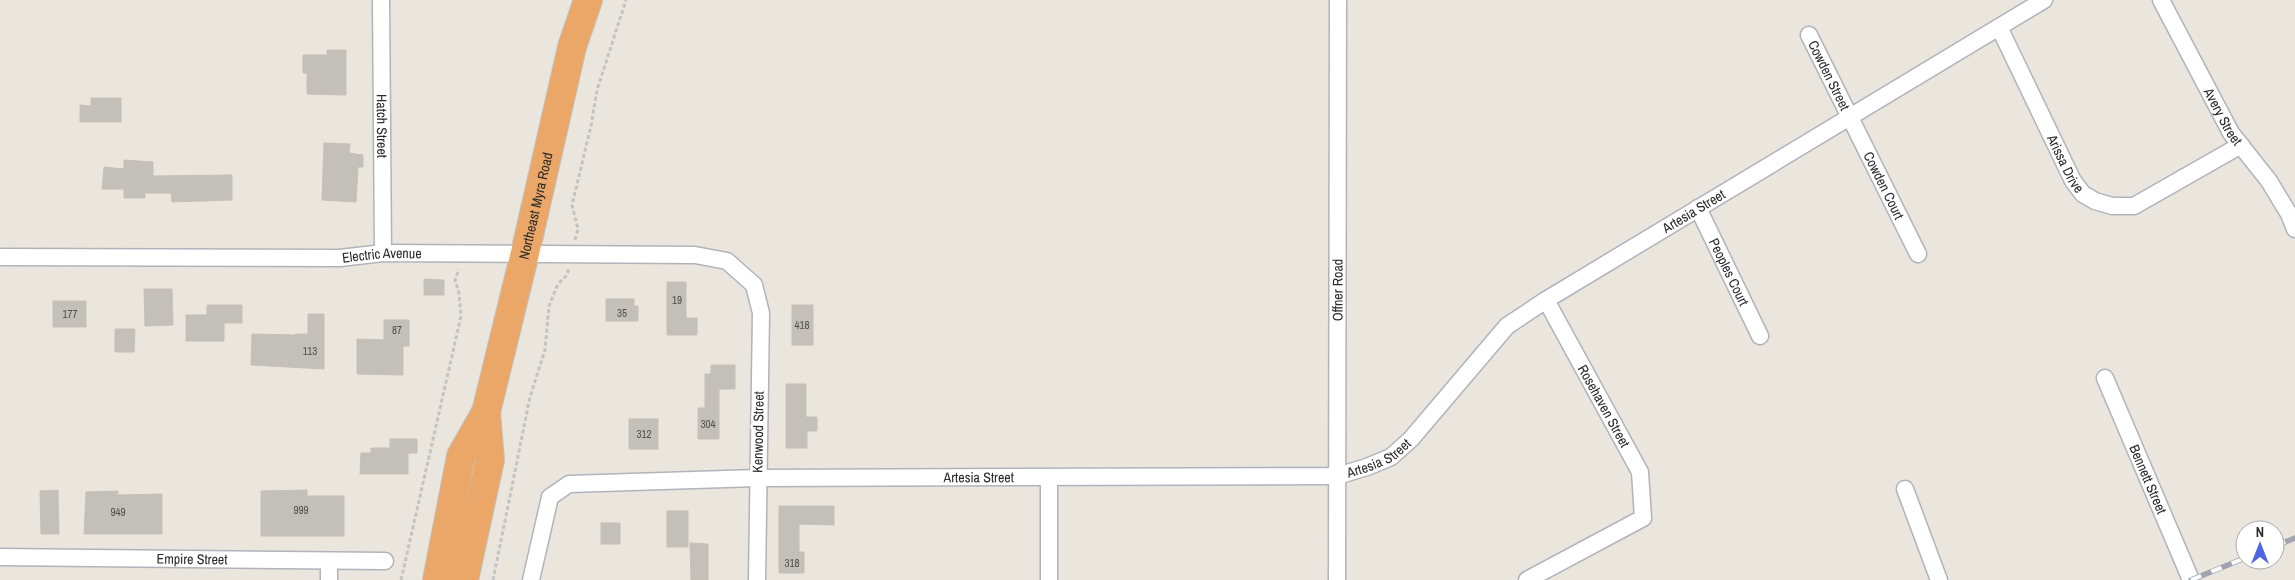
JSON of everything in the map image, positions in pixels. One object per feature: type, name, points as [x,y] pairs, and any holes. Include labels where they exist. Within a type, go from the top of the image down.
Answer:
[{"type":"highway","name":"Northeast Myra Road","points":[[437,580],[461,456],[486,412],[572,47],[588,0]]},
{"type":"highway","name":"Northeast Myra Road","points":[[464,580],[490,460],[486,412]]},
{"type":"street","name":"Hatch Street","points":[[381,0],[383,253]]},
{"type":"street","name":"Offner Road","points":[[1337,580],[1338,0]]},
{"type":"street","name":"Artesia Street","points":[[531,580],[550,497],[569,484],[757,478],[1337,476],[1367,467],[1391,457],[1411,439],[1507,326],[1546,300],[2044,0]]},
{"type":"street","name":"Avery Street","points":[[2161,0],[2231,133],[2269,181],[2289,214],[2295,229]]},
{"type":"street","name":"Arissa Drive","points":[[1999,27],[2073,181],[2083,194],[2095,201],[2112,206],[2134,206],[2241,145]]},
{"type":"street","name":"Cowden Street","points":[[1809,35],[1849,117]]},
{"type":"street","name":"Cowden Court","points":[[1849,117],[1918,254]]},
{"type":"street","name":"Peoples Court","points":[[1698,208],[1760,336]]},
{"type":"street","name":"Electric Avenue","points":[[0,257],[340,258],[383,253],[695,255],[727,261],[754,285]]},
{"type":"street","name":"Kenwood Street","points":[[754,285],[760,314],[757,580]]},
{"type":"street","name":"Rosehaven Street","points":[[1527,580],[1642,518],[1640,472],[1546,300]]},
{"type":"street","name":"Bennett Street","points":[[2105,378],[2191,580]]},
{"type":"street","points":[[1049,477],[1049,580]]},
{"type":"street","points":[[1906,489],[1939,580]]},
{"type":"street","name":"Empire Street","points":[[0,558],[385,561]]},
{"type":"street","points":[[329,562],[329,580]]},
{"type":"path","points":[[492,580],[530,397],[545,350],[549,306],[558,284],[568,275],[578,229],[572,205],[591,126],[597,90],[626,0]]},
{"type":"path","points":[[402,580],[461,316],[459,293],[455,280],[465,253]]},
{"type":"building","points":[[327,50],[346,50],[346,95],[307,94],[307,73],[303,73],[303,55],[327,55]]},
{"type":"building","points":[[91,98],[121,98],[121,122],[80,122],[80,105],[91,106]]},
{"type":"building","points":[[324,143],[350,144],[349,153],[363,155],[363,167],[358,167],[356,202],[322,200]]},
{"type":"building","points":[[124,160],[153,162],[153,176],[232,175],[232,200],[172,202],[171,193],[145,193],[145,198],[124,198],[124,189],[102,189],[104,167],[124,169]]},
{"type":"building","points":[[424,279],[444,280],[444,295],[424,295]]},
{"type":"building","points":[[667,282],[686,282],[686,318],[697,318],[697,335],[667,335]]},
{"type":"building","points":[[144,289],[172,289],[173,325],[145,326]]},
{"type":"building","points":[[606,299],[634,299],[634,306],[638,306],[638,321],[606,321]]},
{"type":"building","points":[[53,301],[86,301],[86,327],[53,327]]},
{"type":"building","points":[[207,305],[242,305],[242,323],[224,323],[224,341],[186,341],[186,315],[207,315]]},
{"type":"building","points":[[792,305],[813,305],[813,345],[792,345]]},
{"type":"building","points":[[308,314],[324,314],[324,369],[251,365],[252,334],[308,334]]},
{"type":"building","points":[[384,320],[409,320],[409,346],[403,346],[403,375],[357,374],[357,339],[384,340]]},
{"type":"building","points":[[115,329],[135,329],[134,352],[115,352]]},
{"type":"building","points":[[711,365],[735,365],[735,389],[719,389],[719,439],[698,439],[698,408],[705,408],[705,374],[711,374]]},
{"type":"building","points":[[786,384],[806,384],[806,417],[817,417],[817,431],[807,431],[807,448],[786,448]]},
{"type":"building","points":[[629,419],[658,419],[658,449],[629,449]]},
{"type":"building","points":[[390,439],[417,439],[417,453],[408,453],[408,474],[360,474],[361,453],[371,453],[371,448],[390,448]]},
{"type":"building","points":[[58,490],[59,534],[41,534],[40,491]]},
{"type":"building","points":[[307,490],[307,496],[344,496],[344,536],[261,536],[261,491]]},
{"type":"building","points":[[118,491],[118,495],[162,494],[162,534],[84,534],[86,492]]},
{"type":"building","points":[[779,506],[834,506],[834,525],[799,524],[799,552],[804,552],[804,573],[779,573]]},
{"type":"building","points":[[667,511],[688,511],[688,547],[667,547]]},
{"type":"building","points":[[601,523],[620,523],[620,544],[601,544]]},
{"type":"building","points":[[690,543],[708,544],[708,580],[691,580]]},
{"type":"railway","points":[[2285,542],[2295,538]]},
{"type":"railway","points":[[2191,580],[2235,562]]}]
